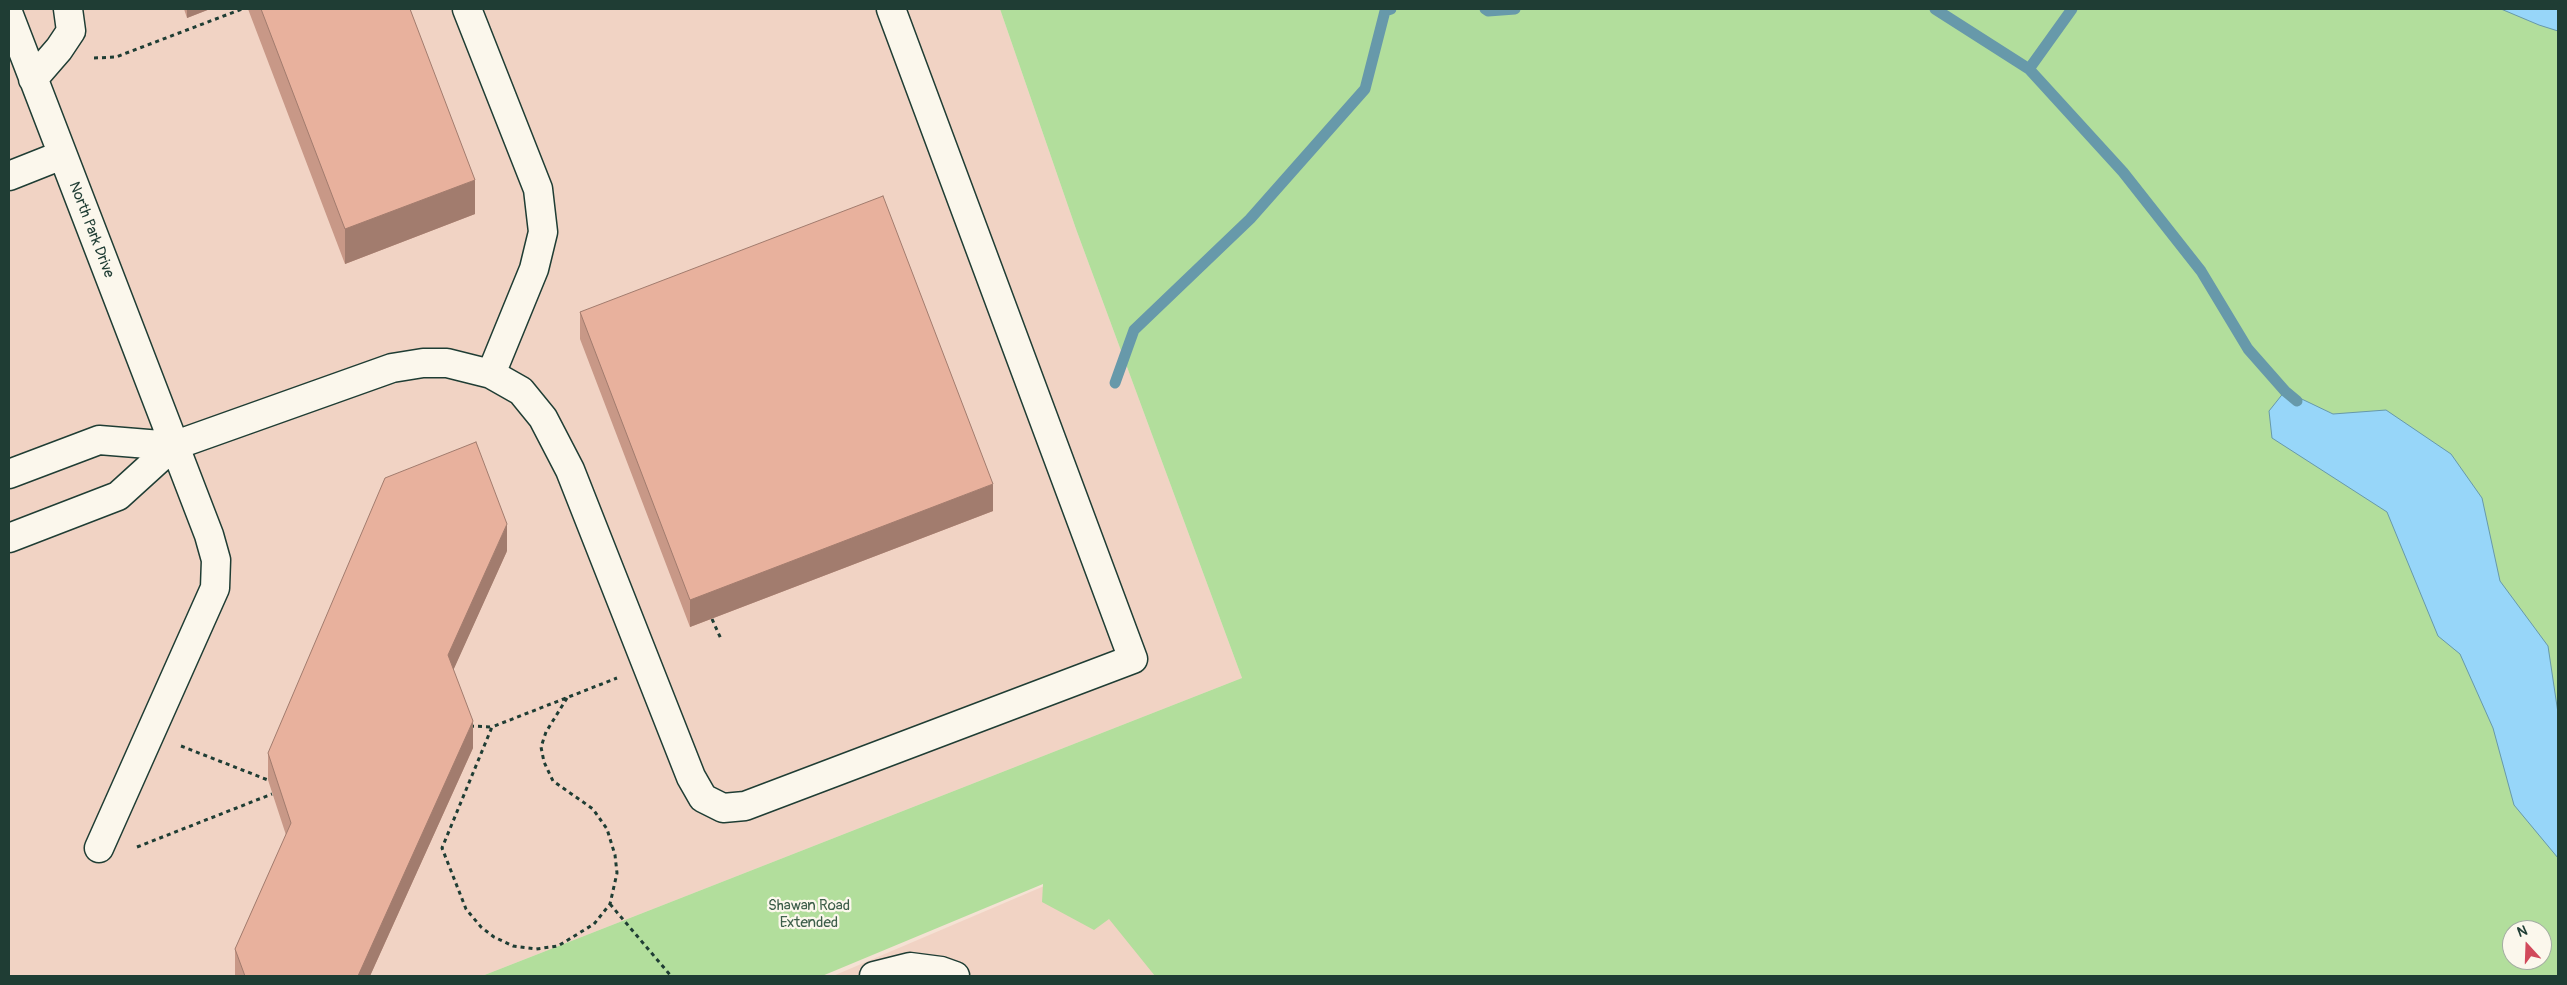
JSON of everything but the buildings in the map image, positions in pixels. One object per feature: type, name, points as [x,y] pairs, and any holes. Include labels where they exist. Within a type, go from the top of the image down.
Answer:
[{"type":"street","points":[[33,79],[60,49],[71,31],[68,9]]},
{"type":"street","points":[[466,9],[538,189],[544,232],[534,269],[491,374]]},
{"type":"street","points":[[9,538],[118,496],[173,446],[392,368],[423,363],[447,363],[491,374],[521,391],[544,418],[570,470],[691,777],[703,798],[723,808],[745,806],[1132,659],[891,9]]},
{"type":"street","name":"North Park Drive","points":[[9,15],[173,446],[209,535],[216,560],[215,588],[99,848]]},
{"type":"street","points":[[9,176],[62,155]]},
{"type":"street","points":[[9,474],[99,440],[173,446]]},
{"type":"street","points":[[874,976],[910,967],[941,971],[955,976]]},
{"type":"path","points":[[92,58],[116,57],[242,9]]},
{"type":"path","points":[[712,619],[721,639]]},
{"type":"path","points":[[464,726],[492,727],[620,677]]},
{"type":"path","points":[[492,727],[442,848],[466,909],[481,927],[494,938],[513,946],[536,949],[558,946],[594,924],[610,904],[617,874],[615,855],[607,829],[593,809],[553,781],[544,762],[541,747],[546,732],[567,698]]},
{"type":"path","points":[[180,746],[268,780]]},
{"type":"path","points":[[136,847],[272,794]]},
{"type":"path","points":[[610,904],[672,976]]},
{"type":"shaded area","points":[[9,9],[1000,9],[1076,229],[1242,678],[482,976],[9,976]]},
{"type":"shaded area","points":[[1286,783],[1366,976],[833,976]]},
{"type":"green space","name":"Shawan Road Extended","points":[[1000,9],[2558,9],[2558,976],[1155,976],[1109,919],[1094,930],[1042,902],[1043,884],[822,976],[482,976],[1242,678],[1076,229]]},
{"type":"water","points":[[2501,9],[2558,9],[2558,31],[2539,25]]},
{"type":"water","points":[[2285,391],[2333,414],[2386,410],[2451,454],[2482,498],[2500,581],[2548,646],[2558,713],[2558,858],[2514,805],[2493,728],[2460,654],[2438,636],[2387,512],[2272,438],[2269,411]]},
{"type":"waterway","points":[[1115,383],[1134,330],[1250,219],[1365,89],[1385,11],[1391,9]]},
{"type":"waterway","points":[[1485,9],[1488,11],[1515,9]]},
{"type":"waterway","points":[[1935,9],[2029,69],[2072,9]]},
{"type":"waterway","points":[[2029,69],[2123,172],[2201,271],[2248,349],[2285,391],[2297,401]]}]
